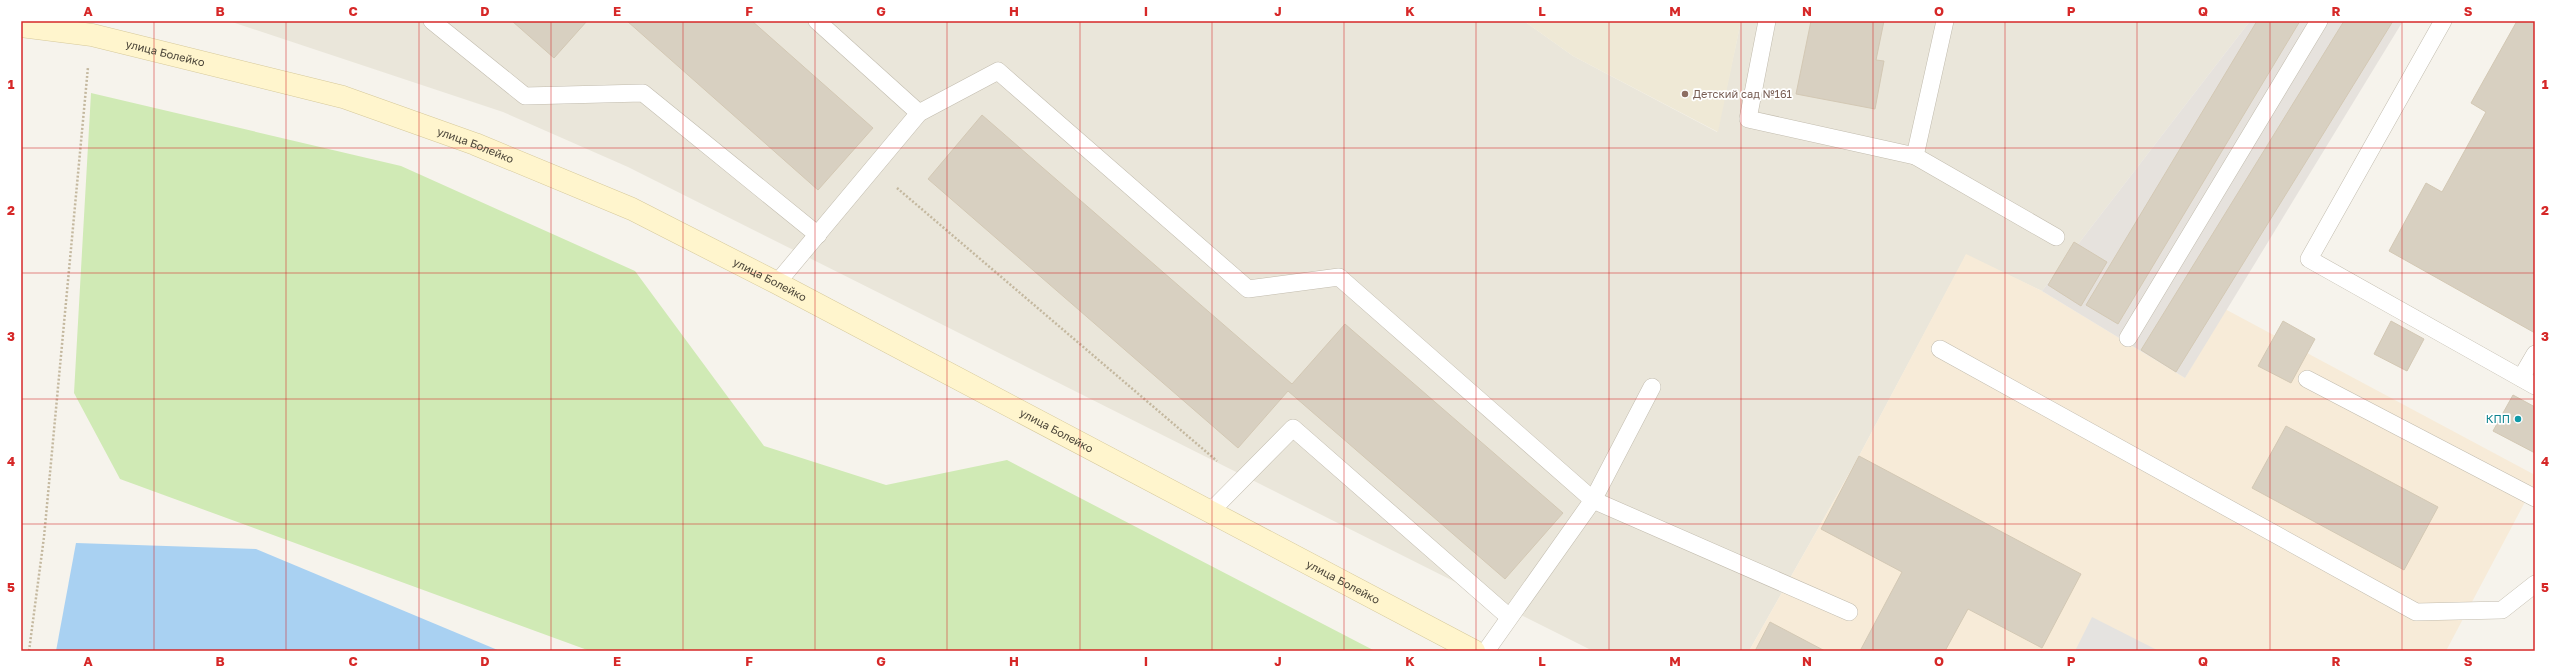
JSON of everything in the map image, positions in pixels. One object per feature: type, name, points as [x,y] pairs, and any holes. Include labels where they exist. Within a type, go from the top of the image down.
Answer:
[{"type":"street","name":"улица Болейко","points":[[21,26],[92,35],[343,98],[475,144],[632,209],[777,283],[1474,651]]},
{"type":"lane","points":[[432,21],[525,96],[643,93],[818,235]]},
{"type":"lane","points":[[817,21],[919,113]]},
{"type":"lane","points":[[1768,21],[1748,119],[1915,156],[2056,237]]},
{"type":"lane","points":[[1915,156],[1945,21]]},
{"type":"lane","points":[[2128,338],[2319,21]]},
{"type":"lane","points":[[2443,21],[2309,259],[2528,382],[2535,354]]},
{"type":"lane","points":[[777,283],[919,113],[998,71],[1248,289],[1339,277],[1593,500],[1849,612]]},
{"type":"lane","points":[[1940,349],[2416,612],[2502,610],[2535,584]]},
{"type":"lane","points":[[2308,379],[2535,498]]},
{"type":"lane","points":[[1486,651],[1593,500],[1652,387]]},
{"type":"lane","points":[[1210,512],[1293,428],[1509,617]]},
{"type":"path","points":[[28,651],[44,537],[92,35]]},
{"type":"path","points":[[873,168],[1240,481]]},
{"type":"shaded area","points":[[229,21],[1524,21],[1573,56],[1717,132],[1741,21],[2250,21],[2042,291],[1966,255],[1859,456],[1749,651],[1593,651],[628,167],[503,112]]},
{"type":"shaded area","name":"Детский сад №161","points":[[1524,21],[1741,21],[1718,132],[1573,56]]},
{"type":"shaded area","points":[[2250,21],[2403,21],[2185,378],[2042,291]]},
{"type":"shaded area","points":[[1966,254],[2042,291],[2185,378],[2225,309],[2535,475],[2535,483],[2446,651],[1749,651],[1859,456]]},
{"type":"shaded area","points":[[2092,617],[2159,651],[2075,651]]},
{"type":"green space","points":[[91,93],[401,166],[635,271],[764,446],[886,485],[1007,460],[1375,651],[590,651],[120,479],[74,393]]},
{"type":"water","points":[[76,543],[256,549],[500,651],[56,651]]},
{"type":"building","points":[[512,21],[587,21],[554,58]]},
{"type":"building","points":[[627,21],[752,21],[873,128],[818,190]]},
{"type":"building","points":[[1811,21],[1884,21],[1876,60],[1884,61],[1875,109],[1796,94]]},
{"type":"building","points":[[2257,21],[2300,21],[2118,324],[2086,305]]},
{"type":"building","points":[[2344,21],[2393,21],[2176,372],[2141,350]]},
{"type":"building","points":[[2517,21],[2535,21],[2535,333],[2389,251],[2426,183],[2442,192],[2486,112],[2471,103]]},
{"type":"building","points":[[982,115],[1292,384],[1345,324],[1563,513],[1505,579],[1288,391],[1238,448],[928,179]]},
{"type":"building","points":[[2074,242],[2107,262],[2081,306],[2048,285]]},
{"type":"building","points":[[2283,321],[2315,339],[2291,383],[2258,366]]},
{"type":"building","points":[[2391,321],[2424,339],[2407,371],[2374,354]]},
{"type":"building","name":"КПП","points":[[2513,395],[2535,407],[2535,453],[2493,431]]},
{"type":"building","points":[[2286,426],[2438,507],[2404,570],[2252,488]]},
{"type":"building","points":[[1859,456],[2081,574],[2042,648],[1968,609],[1945,651],[1860,651],[1902,572],[1821,529]]},
{"type":"building","points":[[1770,622],[1825,651],[1755,651]]},
{"type":"place","name":"Детский сад №161","points":[[1685,94]]},
{"type":"place","name":"КПП","points":[[2518,419]]}]
